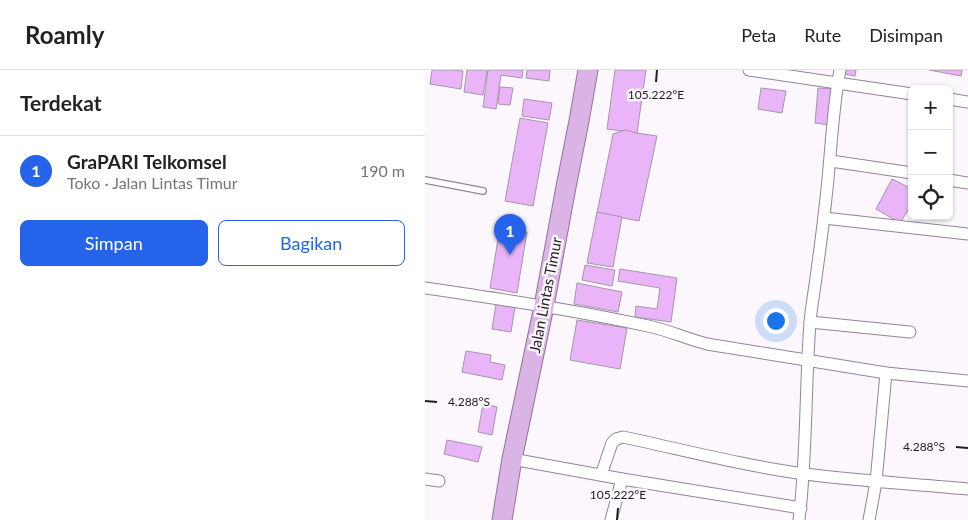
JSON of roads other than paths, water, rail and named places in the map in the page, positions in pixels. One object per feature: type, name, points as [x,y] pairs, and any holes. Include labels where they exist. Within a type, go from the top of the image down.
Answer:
[{"type":"highway","name":"Jalan Lintas Timur","points":[[502,520],[512,459],[544,306],[588,70]]},
{"type":"street","points":[[749,70],[908,93]]},
{"type":"street","points":[[512,459],[800,514],[804,474],[805,406],[810,322],[831,161],[839,70]]},
{"type":"street","points":[[953,100],[968,102]]},
{"type":"street","points":[[831,161],[908,172]]},
{"type":"street","points":[[953,181],[968,183]]},
{"type":"street","points":[[824,218],[968,234]]},
{"type":"street","points":[[425,288],[544,306],[649,326],[667,330],[707,344],[886,373],[968,381]]},
{"type":"street","points":[[810,322],[910,332]]},
{"type":"street","points":[[869,520],[877,482],[886,373]]},
{"type":"street","points":[[601,475],[612,443],[616,439],[623,437],[724,460],[804,474],[968,489]]},
{"type":"street","points":[[425,479],[439,481]]},
{"type":"street","points":[[611,520],[622,479]]},
{"type":"lane","points":[[425,180],[483,191]]},
{"type":"place","name":"GraPARI Telkomsel","points":[[510,255]]}]
